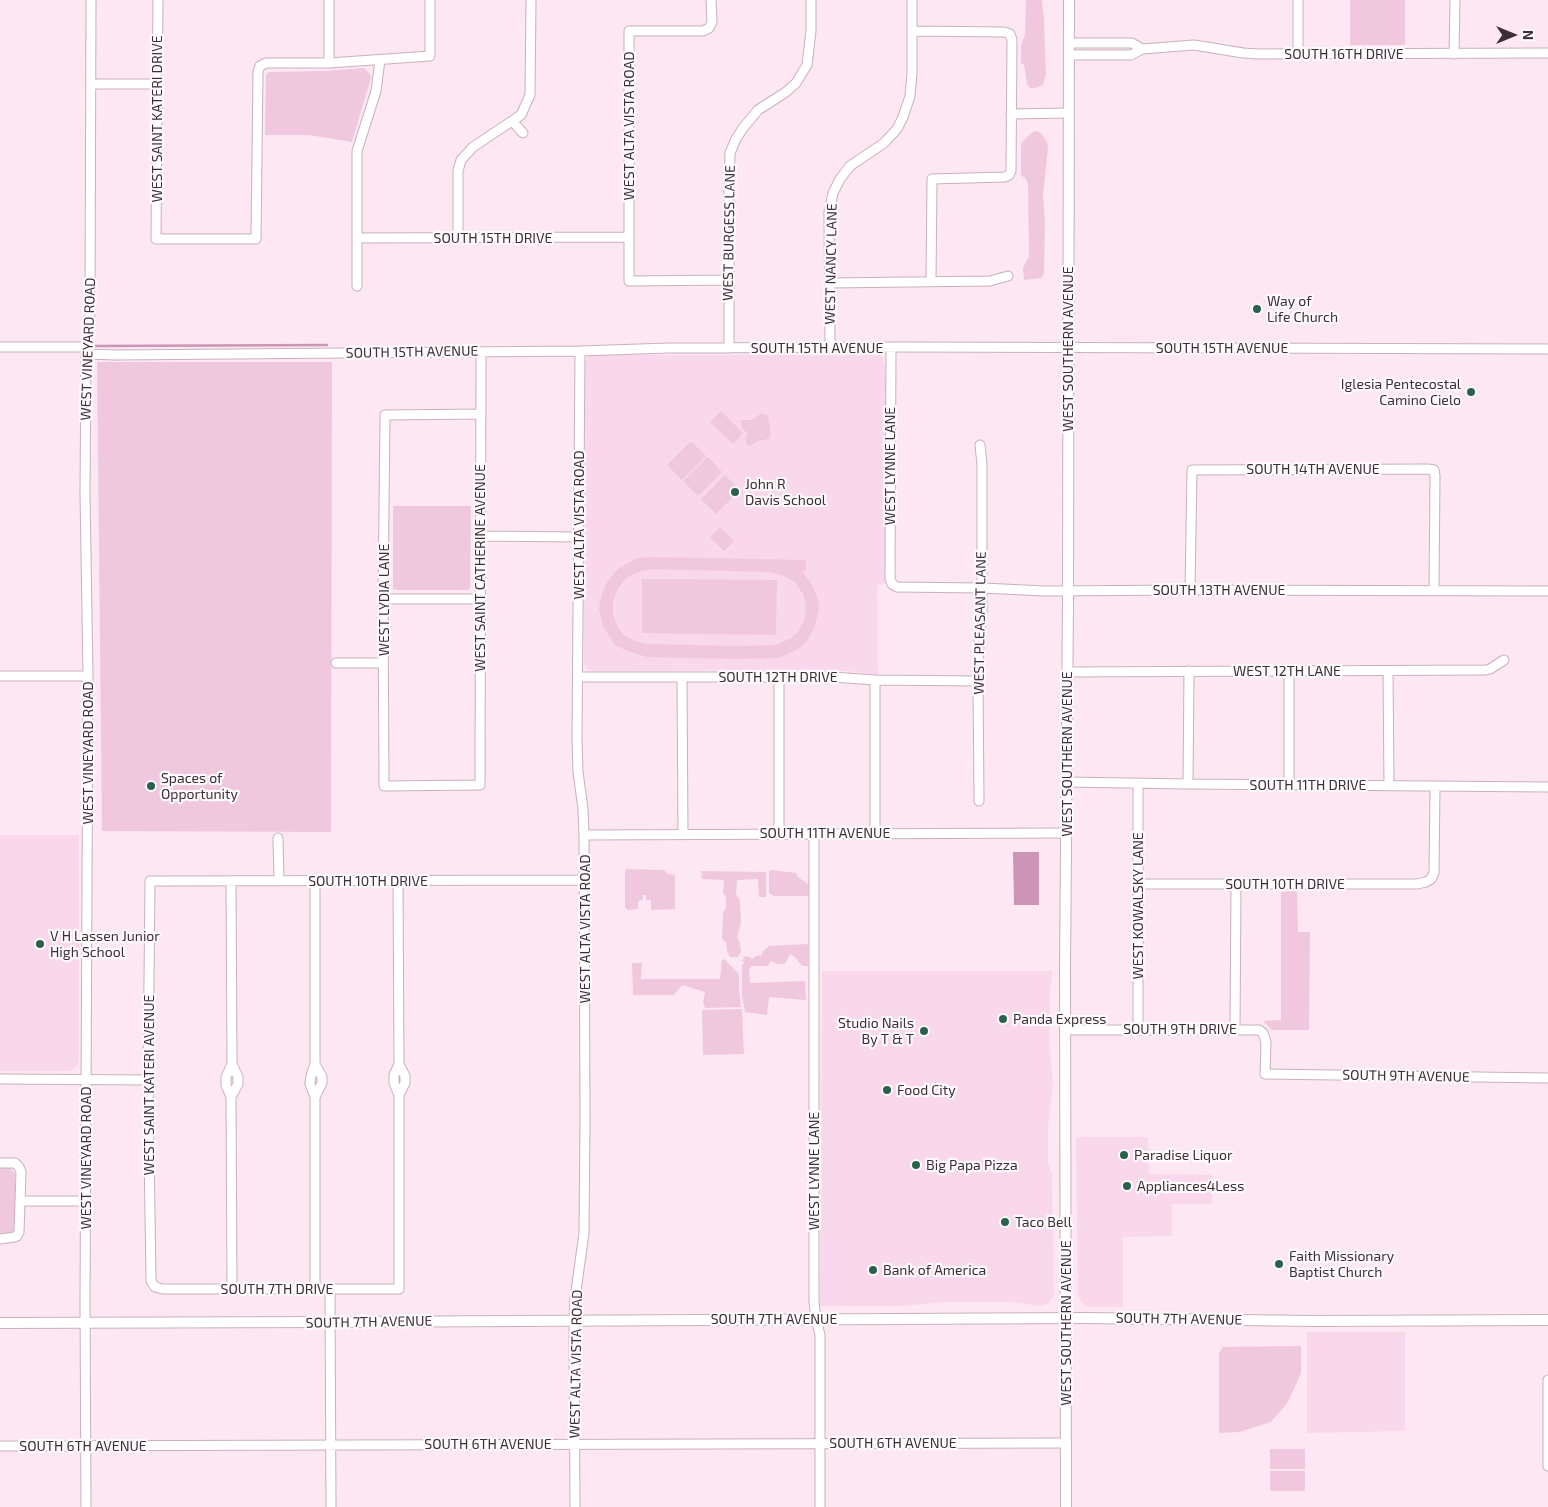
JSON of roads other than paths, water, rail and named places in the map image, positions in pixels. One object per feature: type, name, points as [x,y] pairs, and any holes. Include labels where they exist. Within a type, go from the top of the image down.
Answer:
[{"type":"main road","name":"WEST SOUTHERN AVENUE","points":[[1066,1507],[1065,1030],[1068,672],[1069,0]]},
{"type":"main road","name":"SOUTH 7TH AVENUE","points":[[0,1322],[1066,1318],[1315,1321],[1548,1320]]},
{"type":"street","name":"WEST VINEYARD ROAD","points":[[86,1507],[88,676],[85,494],[86,350],[90,314],[91,0]]},
{"type":"street","name":"WEST SAINT KATERI DRIVE","points":[[158,0],[156,239],[256,239],[258,72],[260,66],[266,64],[330,63]]},
{"type":"street","points":[[329,0],[330,63],[430,56],[430,0]]},
{"type":"street","points":[[458,238],[458,171],[461,160],[473,147],[521,115],[530,95],[532,0]]},
{"type":"street","name":"WEST ALTA VISTA ROAD","points":[[712,0],[712,22],[709,28],[703,31],[629,31],[629,281],[728,280]]},
{"type":"street","name":"WEST BURGESS LANE","points":[[729,348],[730,153],[736,139],[758,110],[786,92],[796,83],[807,65],[811,31],[811,0]]},
{"type":"street","name":"WEST NANCY LANE","points":[[830,348],[829,212],[833,193],[840,179],[850,166],[884,143],[897,129],[903,117],[910,96],[912,74],[912,0]]},
{"type":"street","points":[[1298,0],[1298,55]]},
{"type":"street","points":[[1454,54],[1455,0]]},
{"type":"street","points":[[912,32],[1004,32],[1010,34],[1012,40],[1012,171],[1010,175],[1005,177],[932,180],[931,281]]},
{"type":"street","name":"SOUTH 16TH DRIVE","points":[[1069,43],[1132,43],[1142,49]]},
{"type":"street","points":[[1112,43],[1112,55]]},
{"type":"street","name":"SOUTH 16TH DRIVE","points":[[1069,55],[1131,55],[1142,49],[1194,45],[1243,53],[1298,55],[1548,53]]},
{"type":"street","points":[[357,286],[357,151],[374,98],[380,60]]},
{"type":"street","points":[[91,84],[158,84]]},
{"type":"street","points":[[1011,114],[1068,113]]},
{"type":"street","points":[[512,122],[523,133]]},
{"type":"street","name":"SOUTH 15TH DRIVE","points":[[358,238],[629,237]]},
{"type":"street","points":[[830,283],[990,281],[1008,276]]},
{"type":"street","name":"SOUTH 15TH AVENUE","points":[[0,347],[86,350],[116,355],[580,351],[669,348],[1548,349]]},
{"type":"street","name":"WEST LYNNE LANE","points":[[890,348],[890,578],[892,584]]},
{"type":"street","name":"WEST ALTA VISTA ROAD","points":[[575,1507],[574,1320],[575,1298],[584,1233],[585,880],[583,809],[578,772],[580,351]]},
{"type":"street","name":"WEST SAINT CATHERINE AVENUE","points":[[384,786],[480,785],[481,352]]},
{"type":"street","name":"WEST LYDIA LANE","points":[[384,786],[383,599],[385,414],[480,414]]},
{"type":"street","name":"WEST PLEASANT LANE","points":[[979,801],[978,682],[982,588],[982,464],[980,445]]},
{"type":"street","name":"SOUTH 14TH AVENUE","points":[[1190,590],[1192,470],[1197,468],[1434,470],[1434,591]]},
{"type":"street","points":[[480,536],[578,537]]},
{"type":"street","name":"SOUTH 13TH AVENUE","points":[[892,584],[900,588],[1068,591],[1548,591]]},
{"type":"street","points":[[383,599],[480,599]]},
{"type":"street","name":"WEST 12TH LANE","points":[[1068,672],[1486,670],[1504,660]]},
{"type":"street","points":[[336,663],[384,663]]},
{"type":"street","points":[[1188,784],[1189,671]]},
{"type":"street","points":[[1289,671],[1289,785]]},
{"type":"street","points":[[1388,671],[1389,786]]},
{"type":"street","points":[[0,676],[88,676]]},
{"type":"street","points":[[779,676],[779,834]]},
{"type":"street","name":"SOUTH 12TH DRIVE","points":[[578,677],[779,676],[978,682]]},
{"type":"street","points":[[682,677],[683,834]]},
{"type":"street","points":[[875,680],[875,833]]},
{"type":"street","name":"SOUTH 11TH DRIVE","points":[[1067,782],[1548,787]]},
{"type":"street","name":"WEST KOWALSKY LANE","points":[[1138,784],[1138,1029]]},
{"type":"street","name":"SOUTH 10TH DRIVE","points":[[1138,884],[1417,884],[1430,879],[1434,873],[1435,786]]},
{"type":"street","name":"WEST LYNNE LANE","points":[[814,833],[814,1302],[820,1335],[820,1507]]},
{"type":"street","name":"SOUTH 11TH AVENUE","points":[[584,835],[1066,833]]},
{"type":"street","points":[[278,838],[279,881]]},
{"type":"street","name":"SOUTH 10TH DRIVE","points":[[150,881],[585,880]]},
{"type":"street","name":"WEST SAINT KATERI AVENUE","points":[[150,881],[148,1080],[151,1280],[154,1287]]},
{"type":"street","points":[[231,881],[232,1064],[226,1077],[226,1085],[231,1097],[232,1289]]},
{"type":"street","points":[[314,881],[315,1064],[310,1084],[315,1097],[315,1289]]},
{"type":"street","name":"SOUTH 7TH DRIVE","points":[[154,1287],[163,1289],[399,1289],[399,1095],[394,1083],[394,1075],[399,1064],[398,881]]},
{"type":"street","points":[[1235,1029],[1236,884]]},
{"type":"street","name":"SOUTH 9TH DRIVE","points":[[1065,1030],[1255,1029],[1263,1033],[1266,1042],[1265,1074]]},
{"type":"street","name":"SOUTH 9TH AVENUE","points":[[1265,1074],[1548,1078]]},
{"type":"street","points":[[0,1079],[148,1080]]},
{"type":"street","points":[[0,1163],[17,1165],[21,1172],[20,1227],[17,1236],[0,1238]]},
{"type":"street","points":[[20,1201],[86,1201]]},
{"type":"street","points":[[330,1289],[331,1507]]},
{"type":"street","points":[[1548,1380],[1548,1466]]},
{"type":"street","name":"SOUTH 6TH AVENUE","points":[[0,1446],[1066,1443]]},
{"type":"waterway","points":[[96,346],[327,345]]},
{"type":"place","name":"Way of Life Church","points":[[1257,309]]},
{"type":"place","name":"Iglesia Pentecostal Camino Cielo","points":[[1471,392]]},
{"type":"place","name":"John R Davis School","points":[[735,492]]},
{"type":"place","name":"Spaces of Opportunity","points":[[151,786]]},
{"type":"place","name":"V H Lassen Junior High School","points":[[40,944]]},
{"type":"place","name":"Panda Express","points":[[1003,1019]]},
{"type":"place","name":"Studio Nails By T & T","points":[[924,1031]]},
{"type":"place","name":"Food City","points":[[887,1090]]},
{"type":"place","name":"Paradise Liquor","points":[[1124,1155]]},
{"type":"place","name":"Big Papa Pizza","points":[[916,1165]]},
{"type":"place","name":"Appliances4Less","points":[[1127,1186]]},
{"type":"place","name":"Taco Bell","points":[[1005,1222]]},
{"type":"place","name":"Faith Missionary Baptist Church","points":[[1279,1264]]},
{"type":"place","name":"Bank of America","points":[[873,1270]]}]
